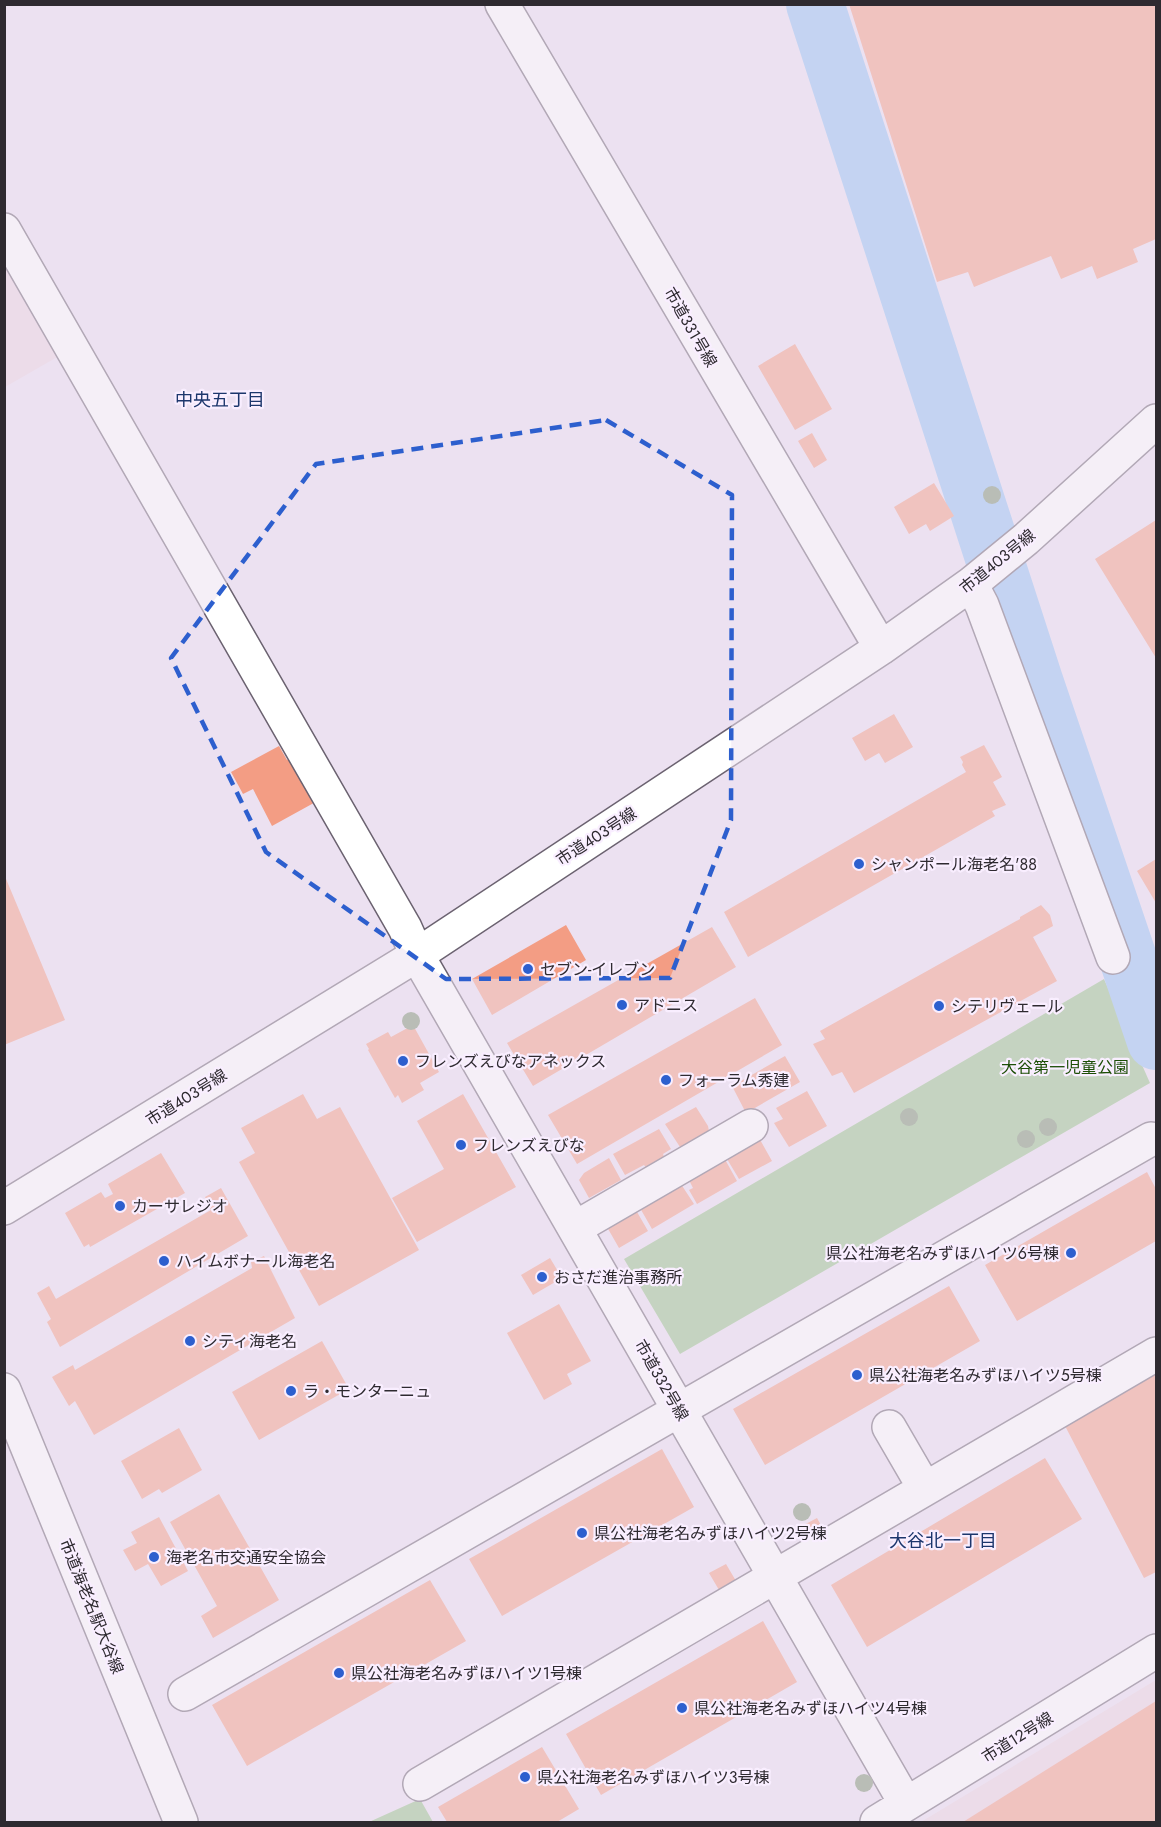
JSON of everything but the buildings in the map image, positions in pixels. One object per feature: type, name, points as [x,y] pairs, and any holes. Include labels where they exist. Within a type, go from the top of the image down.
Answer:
[{"type":"street","name":"市道331号線","points":[[502,4],[881,648]]},
{"type":"street","name":"市道332号線","points":[[4,230],[405,927],[417,955],[906,1804]]},
{"type":"street","name":"市道403号線","points":[[4,1208],[417,955],[881,648],[976,579],[1026,539],[1156,421]]},
{"type":"street","points":[[976,579],[982,605],[1113,957]]},
{"type":"street","points":[[575,1228],[751,1126]]},
{"type":"street","points":[[185,1694],[1151,1139]]},
{"type":"street","points":[[420,1784],[1156,1354]]},
{"type":"street","name":"市道海老名駅大谷線","points":[[4,1390],[181,1822]]},
{"type":"street","points":[[890,1427],[925,1489]]},
{"type":"street","name":"市道12号線","points":[[877,1822],[1156,1651]]},
{"type":"highlighted area","points":[[606,420],[732,495],[731,820],[670,978],[446,979],[266,852],[171,658],[316,464]]},
{"type":"shaded area","points":[[4,262],[59,356],[5,387],[4,387]]},
{"type":"shaded area","points":[[1156,1680],[1156,1822],[921,1822]]},
{"type":"green space","name":"大谷第一児童公園","points":[[1104,979],[1150,1083],[680,1354],[624,1259]]},
{"type":"green space","points":[[420,1799],[433,1822],[369,1822]]},
{"type":"waterway","points":[[815,4],[1034,681],[1156,1041]]},
{"type":"place","name":"シャンポール海老名'88","points":[[859,864]]},
{"type":"place","name":"セブン-イレブン","points":[[528,969]]},
{"type":"place","name":"アドニス","points":[[622,1005]]},
{"type":"place","name":"シテリヴェール","points":[[939,1006]]},
{"type":"place","name":"フレンズえびなアネックス","points":[[403,1061]]},
{"type":"place","name":"フォーラム秀建","points":[[666,1080]]},
{"type":"place","name":"フレンズえびな","points":[[461,1145]]},
{"type":"place","name":"カーサレジオ","points":[[120,1206]]},
{"type":"place","name":"県公社海老名みずほハイツ6号棟","points":[[1071,1253]]},
{"type":"place","name":"ハイムボナール海老名","points":[[164,1261]]},
{"type":"place","name":"おさだ進治事務所","points":[[542,1277]]},
{"type":"place","name":"シティ海老名","points":[[190,1341]]},
{"type":"place","name":"県公社海老名みずほハイツ5号棟","points":[[857,1375]]},
{"type":"place","name":"ラ・モンターニュ","points":[[291,1391]]},
{"type":"place","name":"県公社海老名みずほハイツ2号棟","points":[[582,1533]]},
{"type":"place","name":"海老名市交通安全協会","points":[[154,1557]]},
{"type":"place","name":"県公社海老名みずほハイツ1号棟","points":[[339,1673]]},
{"type":"place","name":"県公社海老名みずほハイツ4号棟","points":[[682,1708]]},
{"type":"place","name":"県公社海老名みずほハイツ3号棟","points":[[525,1777]]},
{"type":"district","name":"中央五丁目","points":[[220,400]]},
{"type":"district","name":"大谷北一丁目","points":[[943,1541]]}]
